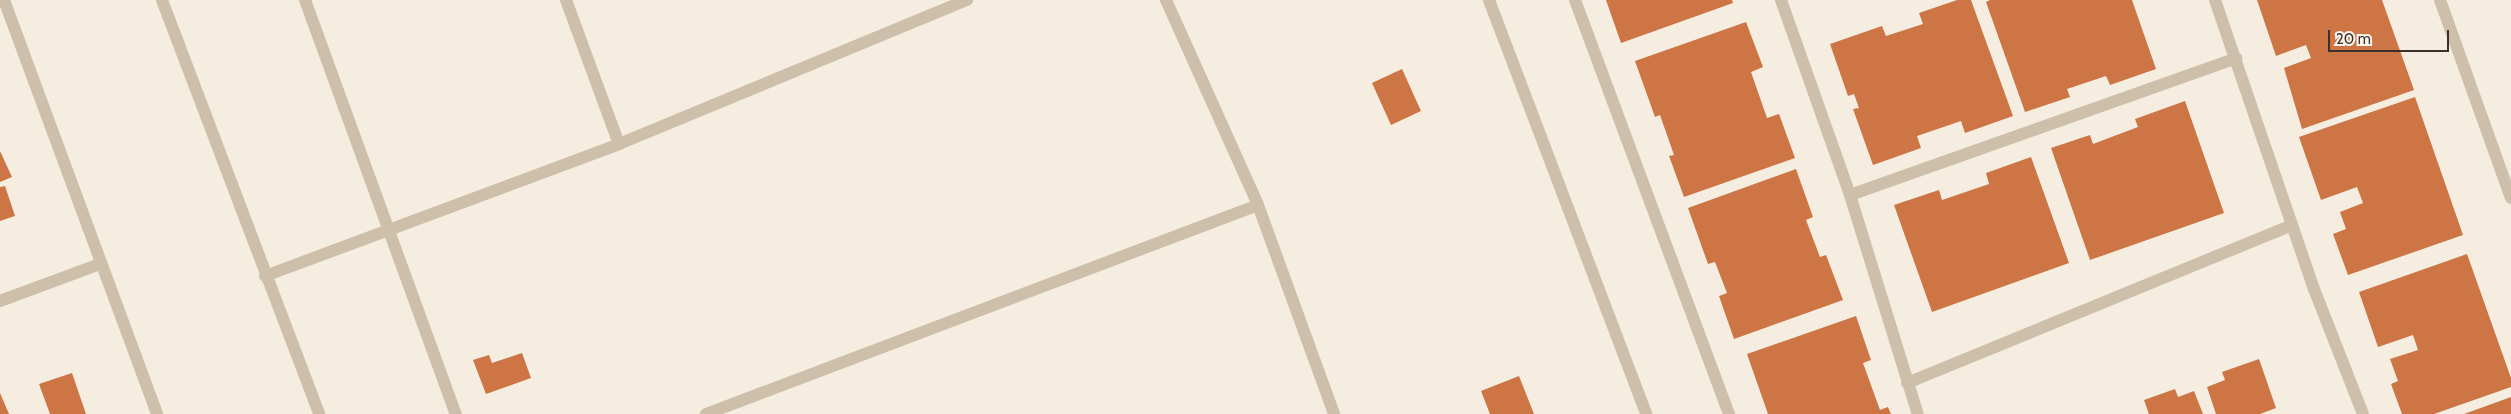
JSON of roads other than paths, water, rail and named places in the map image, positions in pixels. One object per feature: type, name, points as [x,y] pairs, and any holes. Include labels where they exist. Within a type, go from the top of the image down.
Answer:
[{"type":"street","points":[[4,0],[100,264],[158,414]]},
{"type":"street","points":[[162,0],[265,276],[319,414]]},
{"type":"street","points":[[305,0],[456,414]]},
{"type":"street","points":[[566,0],[619,144]]},
{"type":"street","points":[[265,276],[619,144],[967,0]]},
{"type":"street","points":[[1166,0],[1258,205],[1334,414]]},
{"type":"street","points":[[1489,0],[1646,414]]},
{"type":"street","points":[[1575,0],[1729,414]]},
{"type":"street","points":[[2215,0],[2292,225],[2363,414]]},
{"type":"street","points":[[2440,0],[2511,198]]},
{"type":"street","points":[[1785,1],[1850,195],[1918,414]]},
{"type":"street","points":[[1850,195],[2236,58]]},
{"type":"street","points":[[706,414],[1258,205]]},
{"type":"street","points":[[1907,383],[2292,225]]},
{"type":"street","points":[[0,301],[100,264]]}]
